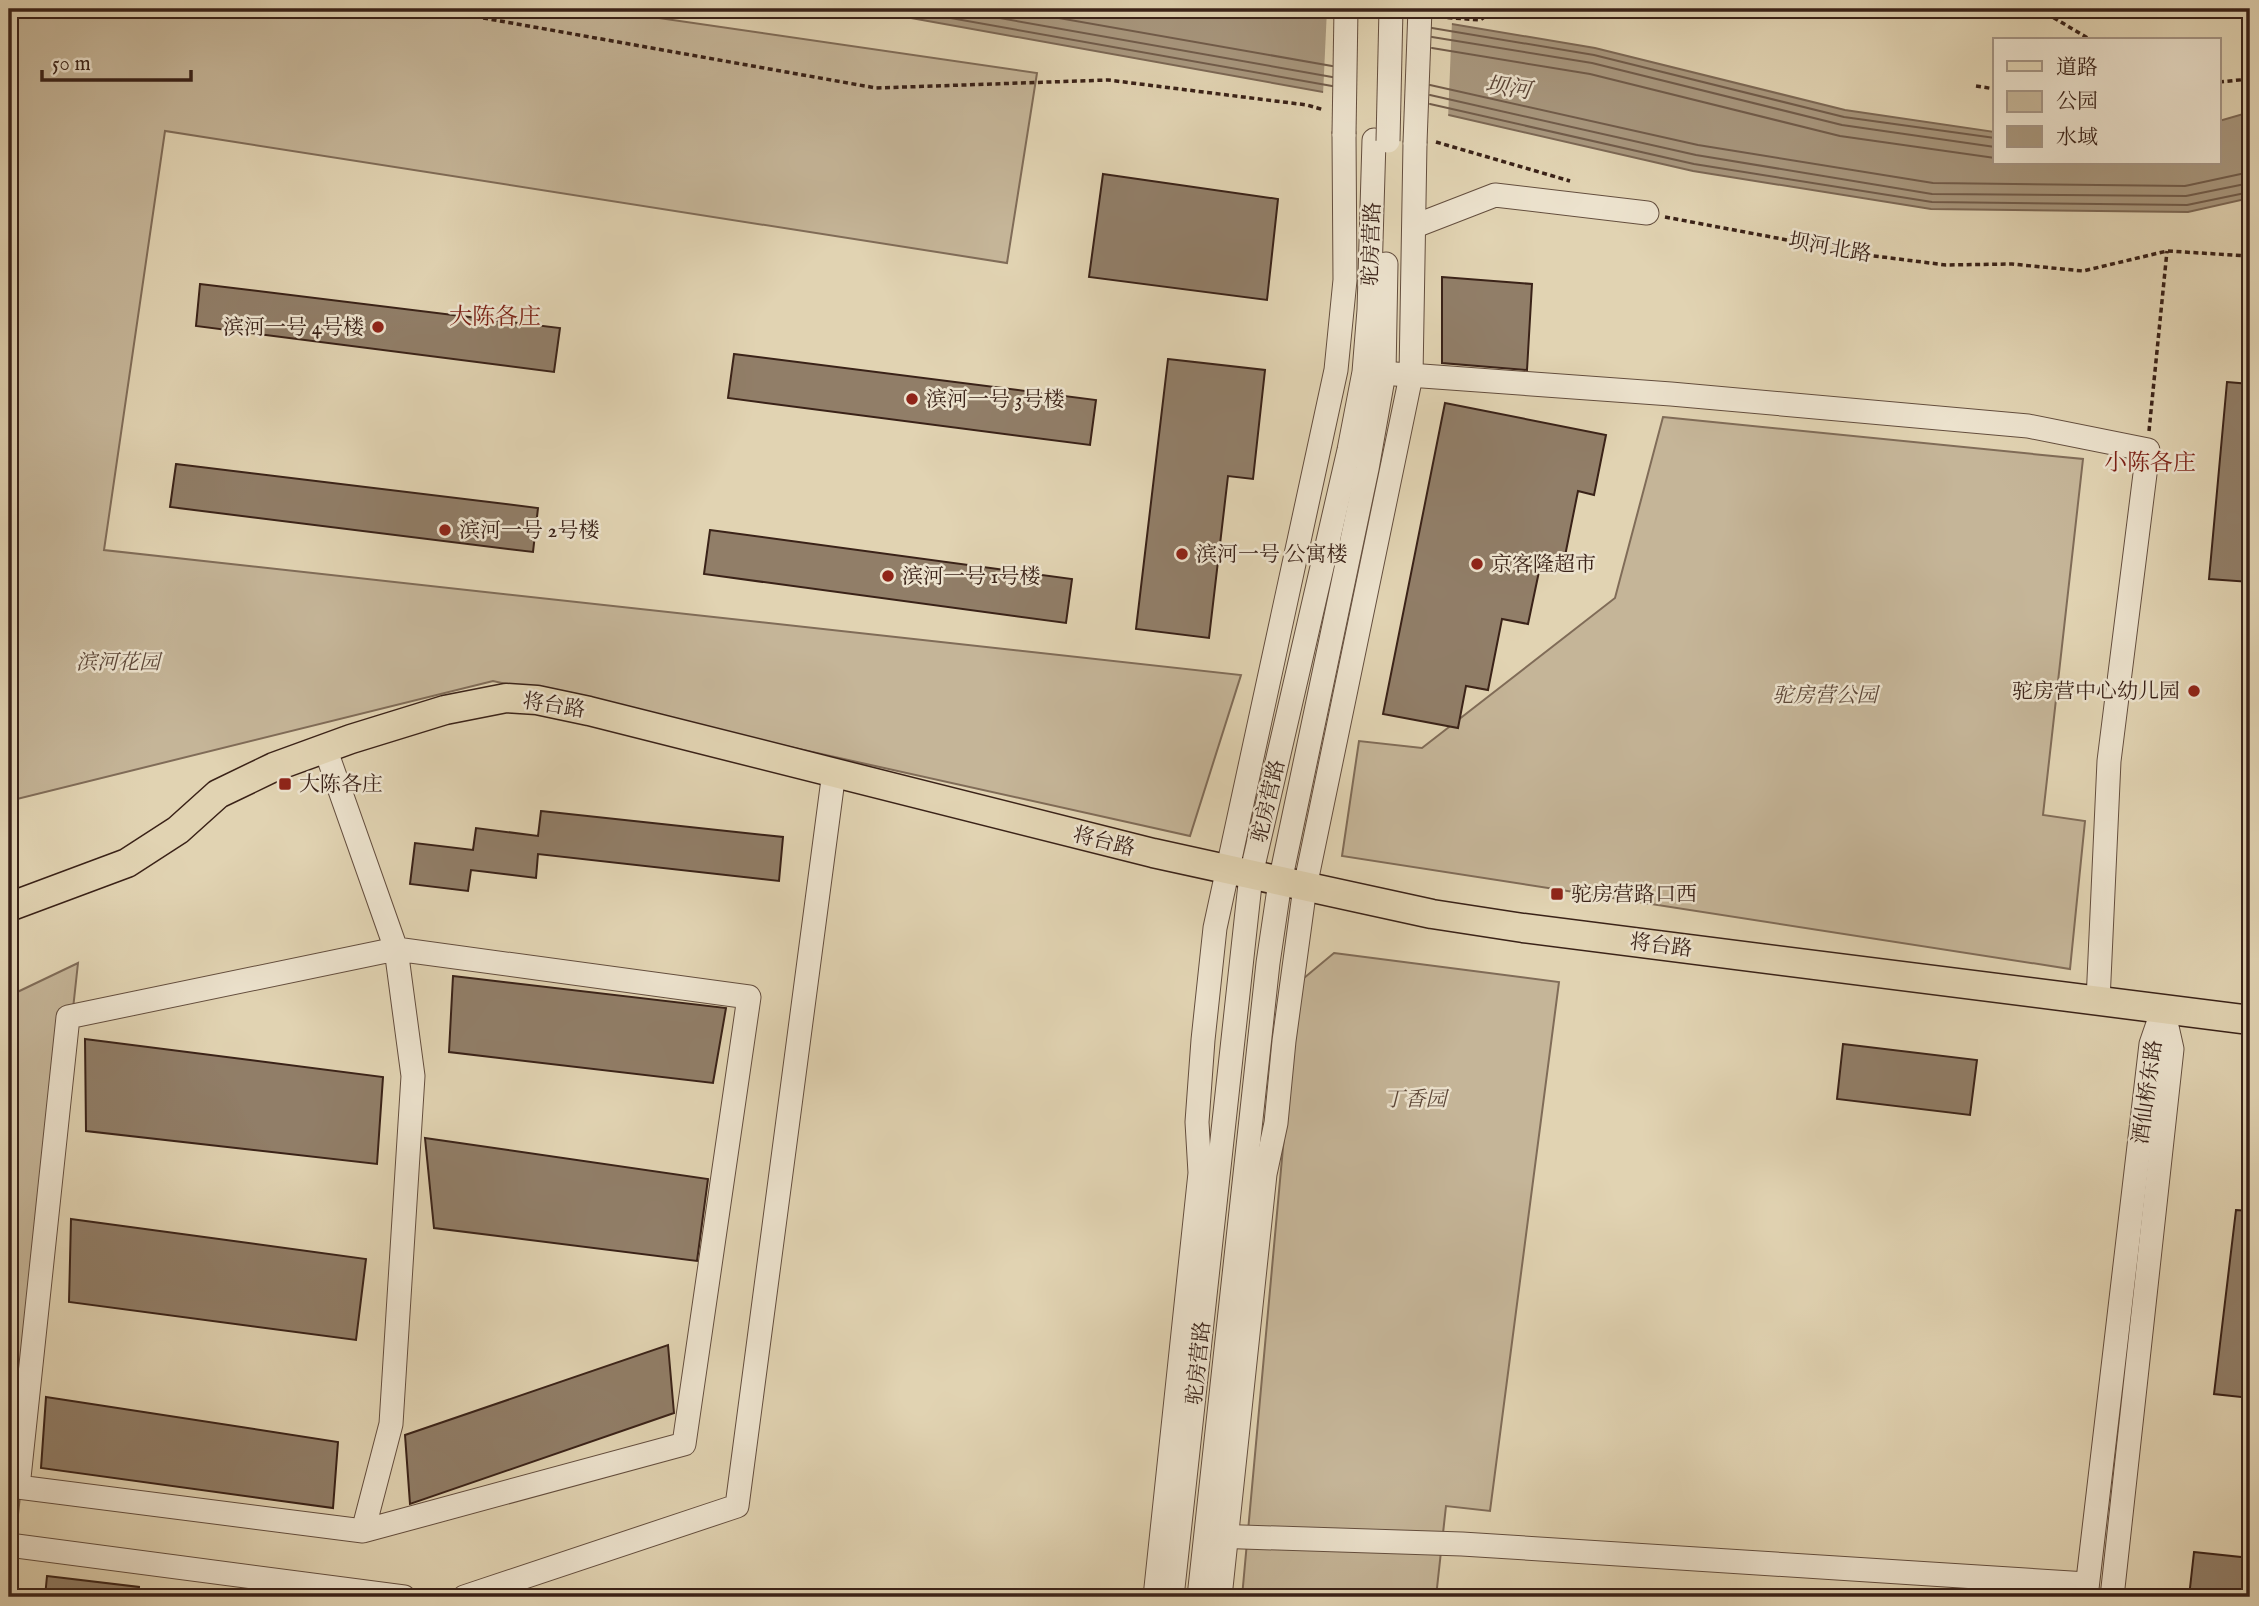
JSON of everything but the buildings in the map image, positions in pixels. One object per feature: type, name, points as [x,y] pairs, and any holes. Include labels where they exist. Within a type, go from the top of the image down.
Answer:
[{"type":"main road","name":"将台路","points":[[9,907],[127,863],[178,830],[218,794],[274,767],[444,710],[480,702],[537,700],[589,710],[1153,853],[1432,914],[1523,928],[2250,1020]]},
{"type":"street","points":[[1155,1597],[1200,1173],[1197,1122],[1202,1040],[1215,928],[1239,872],[1336,370],[1345,280],[1346,9]]},
{"type":"street","name":"驼房营路","points":[[1378,9],[1381,141]]},
{"type":"street","name":"驼房营路","points":[[1199,1597],[1216,1536],[1268,963],[1292,885],[1367,469],[1374,373],[1381,141],[1391,9]]},
{"type":"street","points":[[1292,885],[1411,376],[1415,226],[1425,142],[1420,9]]},
{"type":"street","points":[[1415,226],[1495,195],[1647,213]]},
{"type":"street","points":[[1336,370],[1671,394],[2028,426],[2147,450],[2109,761],[2098,1001]]},
{"type":"street","name":"驼房营路","points":[[1172,1597],[1239,872],[1349,450],[1374,373]]},
{"type":"street","points":[[325,748],[396,949],[413,1076],[391,1424],[363,1531]]},
{"type":"street","points":[[464,1597],[737,1506],[834,772]]},
{"type":"street","points":[[396,949],[749,997],[684,1444],[363,1531],[18,1487],[68,1017],[396,949]]},
{"type":"street","name":"酒仙桥东路","points":[[2087,1590],[2151,1044],[2163,1009]]},
{"type":"street","name":"酒仙桥东路","points":[[2112,1597],[2172,1049],[2163,1009]]},
{"type":"street","points":[[1220,1597],[1216,1536],[1462,1544],[2087,1590]]},
{"type":"street","points":[[9,1545],[404,1597]]},
{"type":"path","points":[[433,9],[876,88],[1108,80],[1307,105],[1333,112]]},
{"type":"path","points":[[2039,9],[2088,38]]},
{"type":"path","points":[[2220,82],[2250,79]]},
{"type":"path","points":[[1976,86],[1993,89]]},
{"type":"path","points":[[1425,142],[1578,183]]},
{"type":"path","name":"坝河北路","points":[[1647,213],[1827,250],[1946,265],[2012,264],[2083,271],[2167,251],[2250,256]]},
{"type":"path","points":[[2147,450],[2167,251]]},
{"type":"green space","name":"滨河花园","points":[[9,9],[597,9],[1037,73],[1007,263],[165,131],[104,550],[1241,675],[1190,836],[493,681],[9,801]]},
{"type":"green space","name":"驼房营公园","points":[[1663,417],[2083,459],[2043,815],[2085,821],[2070,969],[1342,856],[1359,741],[1422,748],[1615,598]]},
{"type":"green space","name":"丁香园","points":[[1334,953],[1559,982],[1490,1511],[1446,1506],[1436,1597],[1242,1597],[1298,983]]},
{"type":"green space","points":[[78,963],[9,1597],[9,996]]},
{"type":"water","name":"坝河","points":[[861,9],[1363,9],[1595,48],[1845,110],[1993,132],[1993,164],[2220,164],[2220,121],[2250,112],[2250,198],[2188,212],[1931,209],[1693,171],[1440,113]]},
{"type":"pier","points":[[1327,9],[1383,9],[1452,21],[1448,119],[1323,95]]},
{"type":"place","name":"滨河一号 4号楼","points":[[378,327]]},
{"type":"place","name":"滨河一号 3号楼","points":[[912,399]]},
{"type":"place","name":"滨河一号 2号楼","points":[[445,530]]},
{"type":"place","name":"滨河一号 公寓楼","points":[[1182,554]]},
{"type":"place","name":"京客隆超市","points":[[1477,564]]},
{"type":"place","name":"滨河一号 1号楼","points":[[888,576]]},
{"type":"place","name":"驼房营中心幼儿园","points":[[2194,691]]},
{"type":"place","name":"大陈各庄","points":[[285,784]]},
{"type":"place","name":"驼房营路口西","points":[[1557,894]]},
{"type":"district","name":"大陈各庄","points":[[495,316]]},
{"type":"district","name":"小陈各庄","points":[[2150,462]]}]
